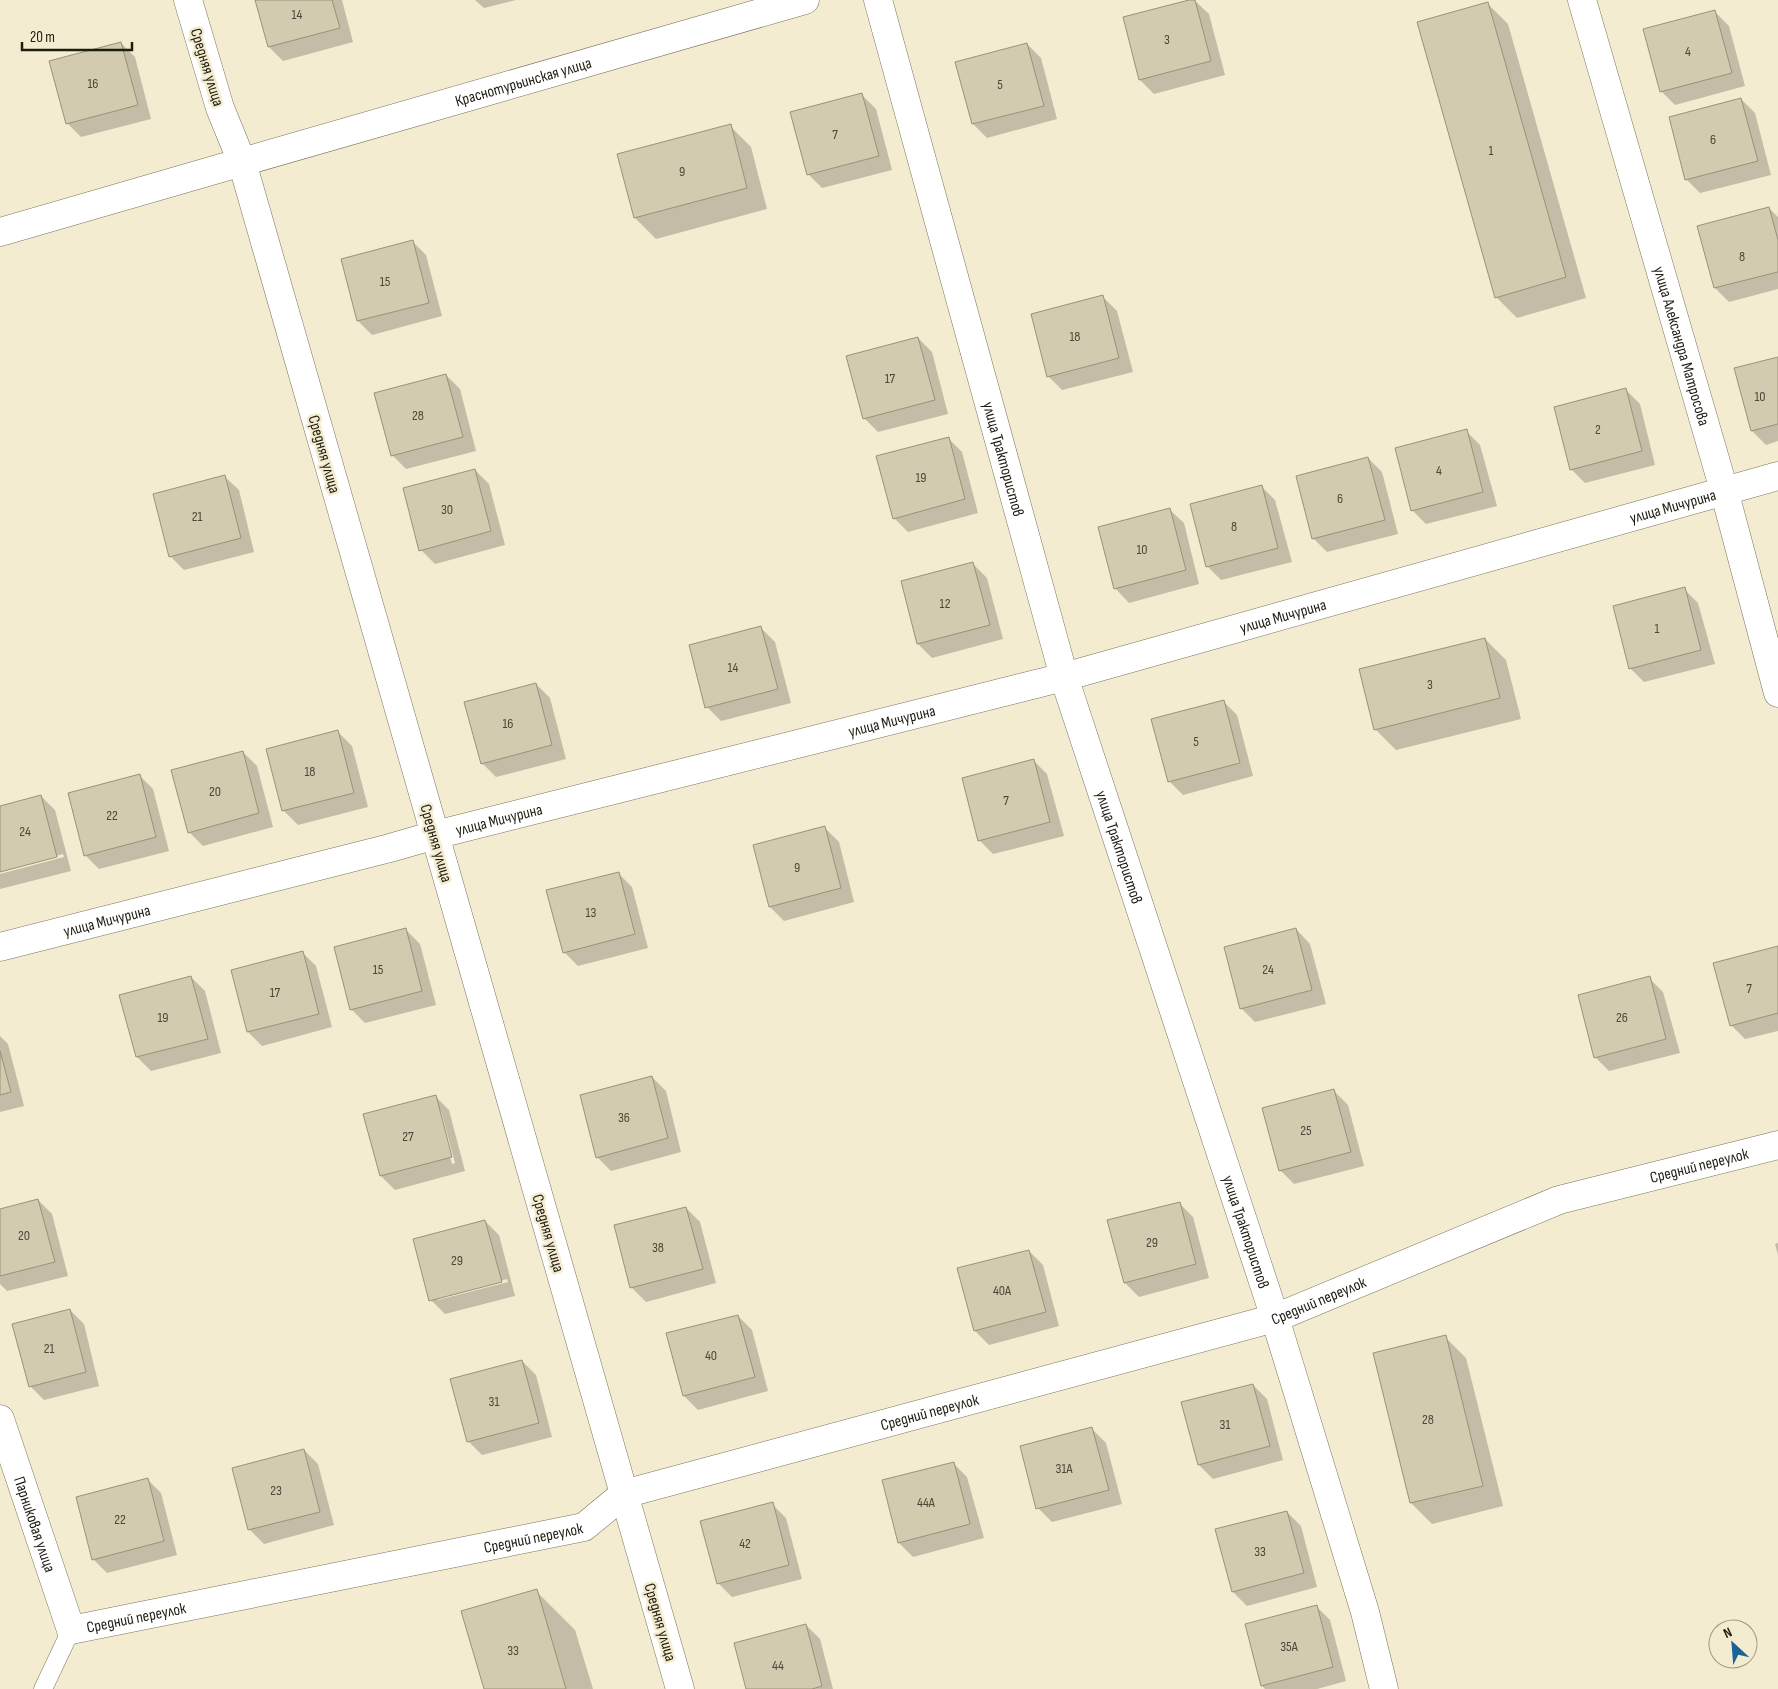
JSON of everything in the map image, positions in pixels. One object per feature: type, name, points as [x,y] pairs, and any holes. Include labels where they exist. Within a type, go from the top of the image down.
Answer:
[{"type":"street","name":"Средняя улица","points":[[188,0],[220,108],[242,162],[680,1689]]},
{"type":"street","name":"Краснотурьинская улица","points":[[0,232],[805,0]]},
{"type":"street","name":"улица Трактористов","points":[[878,0],[1064,677],[1275,1318],[1365,1612],[1384,1689]]},
{"type":"street","name":"улица Александра Матросова","points":[[1582,0],[1724,490],[1778,693]]},
{"type":"street","name":"улица Мичурина","points":[[0,946],[1064,677],[1778,476]]},
{"type":"street","name":"Средний переулок","points":[[71,1630],[584,1528],[624,1494],[1275,1318],[1559,1200],[1778,1145]]},
{"type":"street","name":"Парниковая улица","points":[[0,1419],[71,1630]]},
{"type":"lane","points":[[43,1689],[71,1630]]},
{"type":"building","points":[[255,0],[332,0],[340,28],[268,47]]},
{"type":"building","points":[[1195,0],[1211,61],[1139,80],[1123,17]]},
{"type":"building","points":[[1488,2],[1566,277],[1495,298],[1417,22]]},
{"type":"building","points":[[1715,10],[1732,73],[1660,92],[1643,29]]},
{"type":"building","points":[[121,42],[138,105],[66,124],[49,61]]},
{"type":"building","points":[[1027,43],[1044,106],[972,124],[955,62]]},
{"type":"building","points":[[862,93],[879,156],[807,175],[790,112]]},
{"type":"building","points":[[1741,98],[1758,161],[1685,180],[1669,117]]},
{"type":"building","points":[[731,124],[747,188],[634,218],[617,154]]},
{"type":"building","points":[[1769,207],[1778,240],[1778,272],[1714,288],[1697,226]]},
{"type":"building","points":[[413,240],[429,303],[357,321],[341,259]]},
{"type":"building","points":[[1103,295],[1119,358],[1047,377],[1031,314]]},
{"type":"building","points":[[918,337],[935,400],[863,419],[846,356]]},
{"type":"building","points":[[1778,357],[1778,424],[1751,431],[1734,368]]},
{"type":"building","points":[[446,374],[463,437],[391,456],[374,393]]},
{"type":"building","points":[[1626,388],[1642,451],[1570,470],[1554,407]]},
{"type":"building","points":[[1467,429],[1483,492],[1411,511],[1395,448]]},
{"type":"building","points":[[949,437],[965,499],[893,519],[876,456]]},
{"type":"building","points":[[1368,457],[1385,520],[1312,539],[1296,476]]},
{"type":"building","points":[[475,469],[491,531],[419,551],[403,488]]},
{"type":"building","points":[[225,475],[241,538],[169,557],[153,494]]},
{"type":"building","points":[[1262,485],[1278,548],[1206,567],[1190,504]]},
{"type":"building","points":[[1170,508],[1186,570],[1114,589],[1098,527]]},
{"type":"building","points":[[973,562],[990,625],[917,644],[901,581]]},
{"type":"building","points":[[1685,587],[1701,650],[1629,669],[1613,606]]},
{"type":"building","points":[[761,626],[778,689],[705,708],[689,645]]},
{"type":"building","points":[[1485,638],[1500,698],[1374,730],[1359,669]]},
{"type":"building","points":[[536,683],[552,745],[481,764],[464,702]]},
{"type":"building","points":[[1224,700],[1240,763],[1168,782],[1151,719]]},
{"type":"building","points":[[338,730],[354,793],[282,811],[266,749]]},
{"type":"building","points":[[243,751],[259,813],[188,833],[171,770]]},
{"type":"building","points":[[1034,759],[1050,822],[978,841],[962,778]]},
{"type":"building","points":[[140,774],[156,837],[84,856],[68,793]]},
{"type":"building","points":[[41,795],[57,857],[0,872],[0,806]]},
{"type":"building","points":[[825,826],[841,888],[769,907],[753,845]]},
{"type":"building","points":[[619,872],[635,934],[563,953],[546,890]]},
{"type":"building","points":[[406,928],[422,991],[350,1010],[334,947]]},
{"type":"building","points":[[1296,928],[1312,990],[1240,1009],[1224,947]]},
{"type":"building","points":[[1778,946],[1778,1013],[1730,1026],[1713,963]]},
{"type":"building","points":[[303,951],[319,1014],[247,1032],[231,970]]},
{"type":"building","points":[[191,976],[208,1039],[136,1057],[119,995]]},
{"type":"building","points":[[1650,976],[1666,1039],[1594,1058],[1578,995]]},
{"type":"building","points":[[0,1051],[11,1092],[0,1095]]},
{"type":"building","points":[[652,1076],[668,1138],[596,1158],[580,1095]]},
{"type":"building","points":[[1334,1089],[1351,1152],[1279,1171],[1262,1108]]},
{"type":"building","points":[[436,1095],[452,1157],[380,1176],[363,1114]]},
{"type":"building","points":[[38,1199],[55,1262],[0,1276],[0,1209]]},
{"type":"building","points":[[1180,1202],[1196,1264],[1124,1283],[1107,1220]]},
{"type":"building","points":[[686,1207],[703,1269],[630,1288],[614,1225]]},
{"type":"building","points":[[485,1220],[502,1282],[429,1301],[413,1239]]},
{"type":"building","points":[[1029,1250],[1046,1312],[974,1331],[957,1268]]},
{"type":"building","points":[[70,1309],[86,1372],[29,1387],[12,1324]]},
{"type":"building","points":[[738,1315],[755,1377],[683,1396],[666,1333]]},
{"type":"building","points":[[1446,1335],[1483,1486],[1410,1503],[1373,1353]]},
{"type":"building","points":[[522,1360],[539,1423],[467,1442],[450,1379]]},
{"type":"building","points":[[1253,1384],[1270,1446],[1198,1465],[1181,1402]]},
{"type":"building","points":[[1092,1427],[1109,1490],[1036,1509],[1020,1446]]},
{"type":"building","points":[[304,1449],[320,1512],[248,1530],[232,1468]]},
{"type":"building","points":[[954,1462],[970,1524],[898,1543],[882,1480]]},
{"type":"building","points":[[148,1478],[164,1541],[92,1560],[76,1497]]},
{"type":"building","points":[[773,1502],[789,1565],[717,1584],[700,1521]]},
{"type":"building","points":[[1287,1511],[1304,1573],[1232,1592],[1215,1529]]},
{"type":"building","points":[[537,1589],[566,1689],[484,1689],[461,1611]]},
{"type":"building","points":[[1317,1605],[1333,1667],[1261,1686],[1245,1624]]},
{"type":"building","points":[[806,1624],[822,1686],[812,1689],[746,1689],[734,1643]]}]
